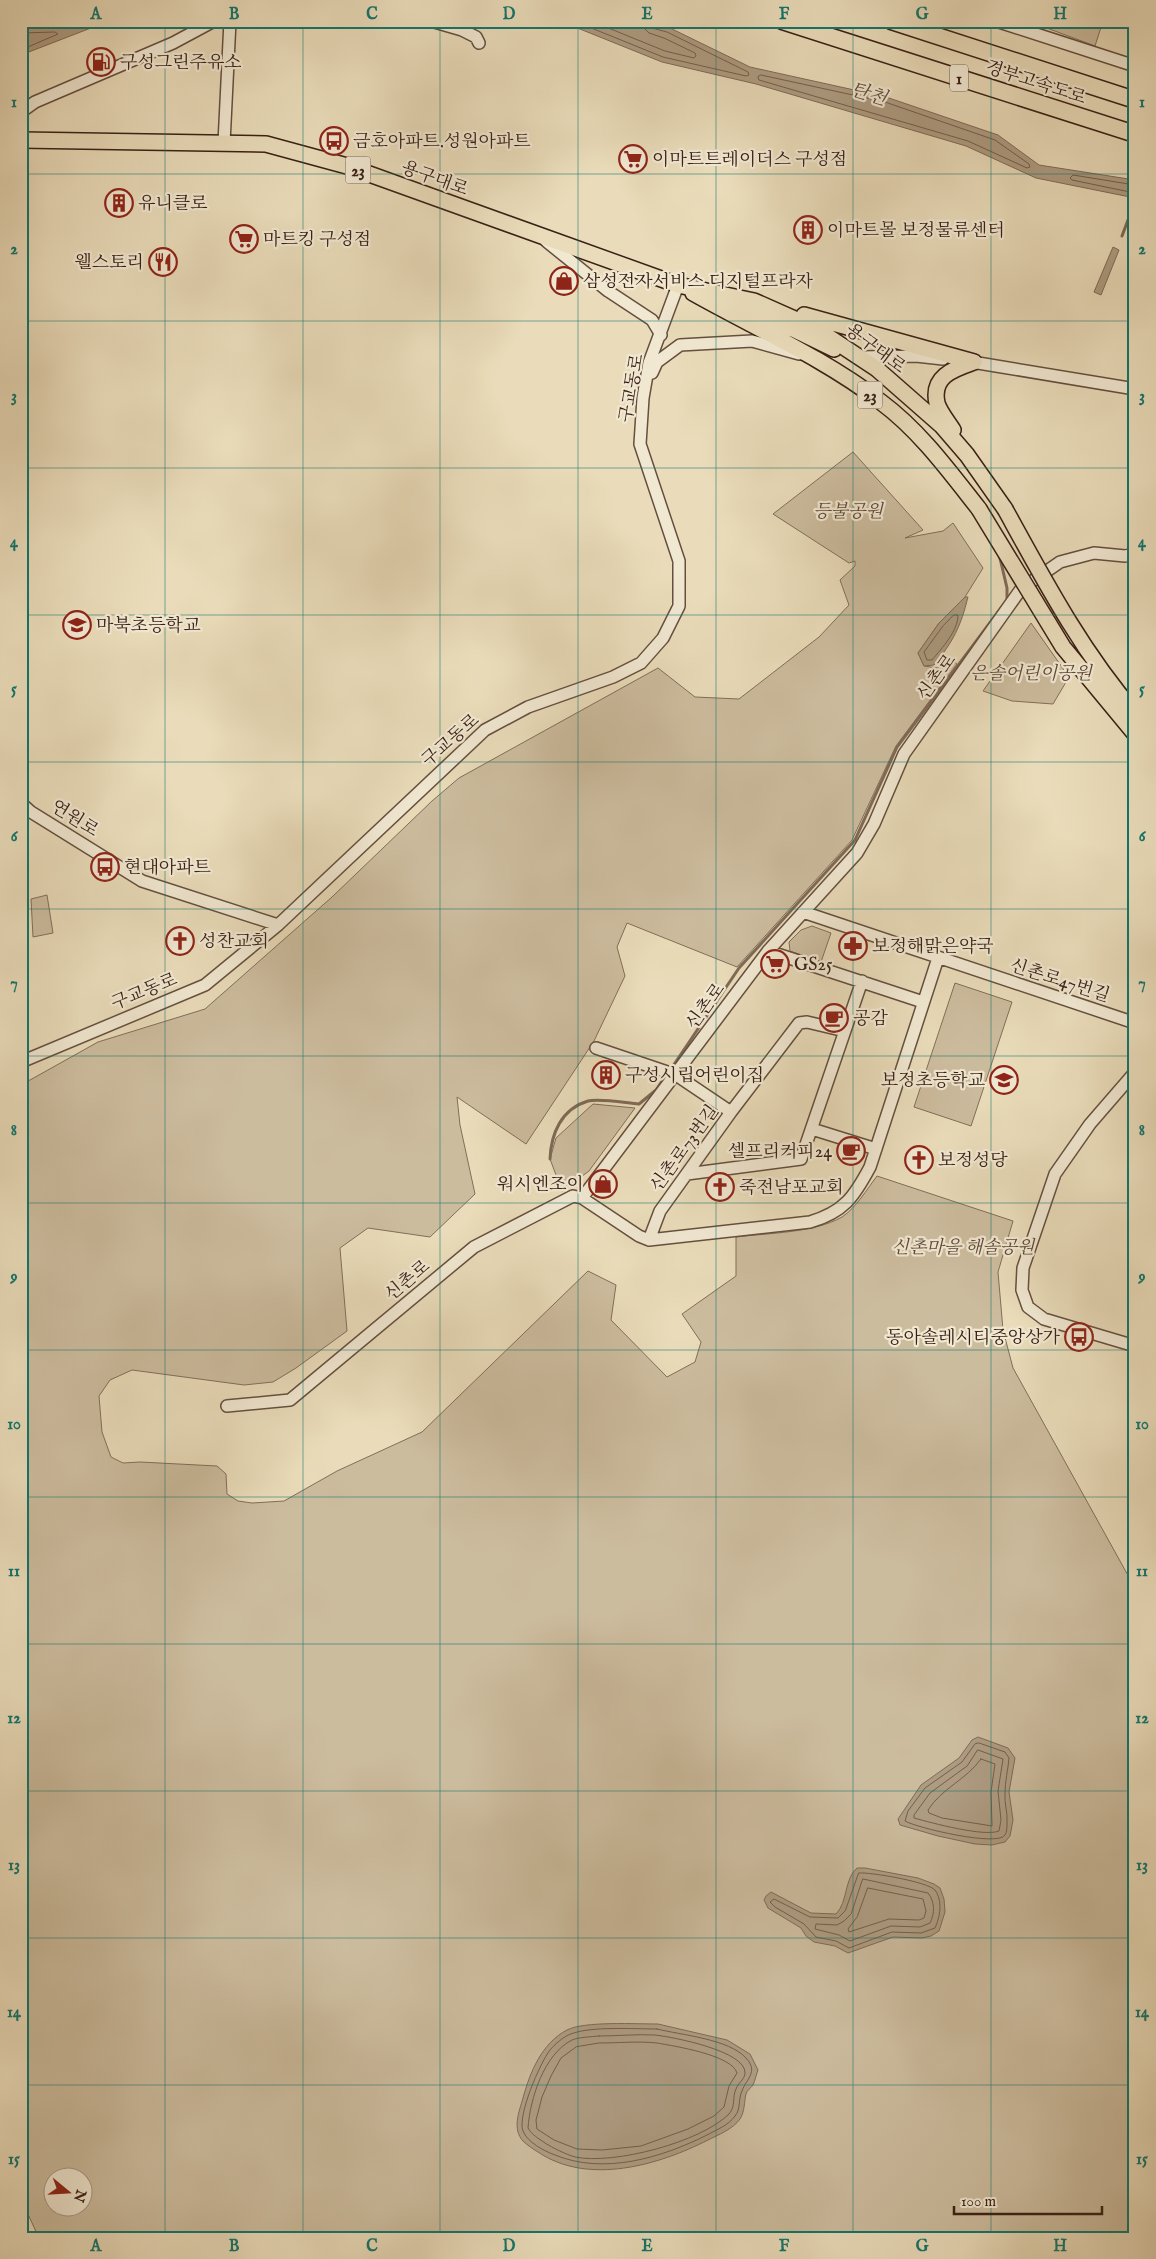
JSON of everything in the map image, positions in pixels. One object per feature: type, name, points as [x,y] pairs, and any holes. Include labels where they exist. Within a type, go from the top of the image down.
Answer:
[{"type":"highway","name":"경부고속도로","points":[[782,21],[1135,134]]},
{"type":"highway","name":"경부고속도로","points":[[891,21],[1135,100]]},
{"type":"main road","name":"용구대로","points":[[21,140],[266,144],[302,152],[347,166],[678,285],[754,301],[815,328],[860,357],[923,409],[942,426],[967,455],[1005,508],[1074,631],[1112,687],[1135,713]]},
{"type":"main road","name":"용구대로","points":[[678,285],[810,357],[882,402],[922,439],[979,509],[1063,648],[1135,734]]},
{"type":"main road","points":[[678,285],[794,330],[830,348],[860,357]]},
{"type":"main road","points":[[754,301],[974,362]]},
{"type":"main road","points":[[733,316],[772,329],[827,353],[846,358],[860,357]]},
{"type":"main road","points":[[967,455],[937,403],[938,383],[949,370],[974,362]]},
{"type":"street","points":[[21,112],[35,102],[174,44],[214,21]]},
{"type":"street","points":[[224,143],[230,21]]},
{"type":"street","points":[[431,21],[462,30],[476,37],[479,43]]},
{"type":"street","points":[[996,21],[1135,66]]},
{"type":"street","points":[[539,235],[608,291],[652,320],[661,335]]},
{"type":"street","name":"구교동로","points":[[21,1062],[205,985],[278,924],[485,730],[528,707],[613,678],[641,663],[663,638],[679,606],[679,561],[640,444],[643,398],[649,363],[678,285]]},
{"type":"street","points":[[643,398],[657,362],[680,345],[752,341],[810,357]]},
{"type":"street","points":[[860,357],[916,356],[974,362],[1135,389]]},
{"type":"street","name":"신촌로","points":[[227,1406],[290,1400],[474,1247],[573,1196],[582,1198],[768,951],[858,853],[874,824],[904,754],[1021,589],[1060,562],[1094,552],[1125,556],[1135,554]]},
{"type":"street","name":"연원로","points":[[21,803],[31,812],[142,881],[278,924]]},
{"type":"street","name":"신촌로47번길","points":[[803,912],[1135,1023]]},
{"type":"street","points":[[768,951],[924,1002]]},
{"type":"street","points":[[582,1198],[639,1236],[650,1240],[810,1222],[828,1216],[846,1204],[858,1189],[876,1148],[938,958]]},
{"type":"street","points":[[687,1174],[801,1160],[862,981]]},
{"type":"street","name":"신촌로73번길","points":[[650,1240],[660,1212],[731,1112],[799,1023],[807,1022],[845,1031]]},
{"type":"street","points":[[596,1048],[676,1074],[731,1112]]},
{"type":"street","points":[[1135,1072],[1090,1124],[1055,1174],[1023,1268],[1022,1290],[1028,1307],[1044,1319],[1135,1346]]},
{"type":"street","points":[[812,1129],[876,1148]]},
{"type":"green space","points":[[1028,21],[1103,21],[1095,46]]},
{"type":"green space","points":[[853,452],[923,530],[905,538],[943,531],[953,523],[983,568],[965,597],[939,623],[918,653],[924,666],[938,668],[949,657],[957,664],[896,746],[852,840],[737,967],[627,923],[617,947],[625,976],[594,1041],[526,1144],[457,1097],[460,1125],[475,1194],[430,1237],[368,1228],[340,1248],[347,1331],[296,1368],[273,1382],[244,1385],[132,1370],[110,1380],[99,1396],[102,1432],[111,1457],[123,1463],[140,1462],[217,1466],[226,1474],[227,1494],[238,1501],[252,1503],[284,1501],[337,1471],[422,1432],[588,1271],[616,1285],[611,1320],[667,1377],[695,1362],[701,1342],[682,1314],[736,1276],[736,1237],[791,1232],[831,1222],[842,1217],[852,1209],[877,1176],[1013,1221],[998,1272],[1003,1330],[1013,1368],[1135,1588],[1135,2238],[39,2238],[21,2199],[21,1085],[98,1042],[205,1009],[332,897],[432,801],[459,778],[658,668],[695,697],[739,699],[819,637],[849,605],[840,580],[855,566],[855,561],[849,563],[773,514]]},
{"type":"green space","name":"은솔어린이공원","points":[[1031,623],[1069,677],[1053,704],[1012,701],[983,691]]},
{"type":"green space","points":[[47,895],[53,933],[33,937],[31,899]]},
{"type":"green space","points":[[812,926],[831,933],[821,962],[790,951],[789,942],[801,930]]},
{"type":"green space","points":[[955,983],[1012,1002],[971,1126],[914,1107]]},
{"type":"green space","points":[[593,1104],[635,1108],[589,1171],[562,1191],[550,1159],[556,1138]]},
{"type":"water","points":[[72,21],[109,21],[21,55],[21,28],[61,26]]},
{"type":"water","name":"탄천","points":[[560,21],[645,21],[668,27],[750,67],[886,97],[998,135],[1039,165],[1135,180],[1135,206],[1130,205],[1130,197],[1036,178],[966,146],[756,84],[662,62]]},
{"type":"water","points":[[1113,247],[1119,250],[1101,295],[1094,292]]},
{"type":"water","points":[[965,597],[968,597],[956,633],[934,665],[924,666],[918,653],[939,623]]},
{"type":"water","points":[[978,1737],[1008,1748],[1015,1758],[1009,1792],[1013,1820],[1010,1836],[1005,1842],[992,1845],[975,1844],[900,1825],[898,1819],[921,1785],[959,1758],[972,1740]]},
{"type":"water","points":[[857,1868],[918,1878],[940,1888],[944,1899],[945,1912],[939,1931],[931,1936],[922,1938],[893,1937],[848,1953],[835,1946],[814,1942],[806,1936],[801,1928],[768,1908],[764,1900],[771,1892],[811,1913],[836,1914],[843,1903],[850,1878]]},
{"type":"water","points":[[658,2024],[727,2040],[750,2054],[758,2070],[753,2085],[747,2091],[742,2116],[733,2126],[708,2140],[668,2157],[646,2164],[601,2170],[579,2168],[558,2162],[536,2151],[523,2141],[517,2126],[520,2109],[533,2068],[551,2042],[567,2030],[585,2025]]},
{"type":"waterway","points":[[1122,236],[1128,220]]},
{"type":"waterway","points":[[671,1069],[739,968],[855,840],[897,747],[1007,600],[1007,588],[999,554]]},
{"type":"waterway","points":[[550,1159],[555,1132],[564,1116],[571,1110],[593,1100],[639,1104],[656,1090],[667,1074]]},
{"type":"place","name":"구성그린주유소","points":[[101,62]]},
{"type":"place","name":"금호아파트.성원아파트","points":[[334,141]]},
{"type":"place","name":"이마트트레이더스 구성점","points":[[633,159]]},
{"type":"place","name":"유니클로","points":[[119,203]]},
{"type":"place","name":"이마트몰 보정물류센터","points":[[808,230]]},
{"type":"place","name":"마트킹 구성점","points":[[244,239]]},
{"type":"place","name":"웰스토리","points":[[163,262]]},
{"type":"place","name":"삼성전자서비스 디지털프라자","points":[[564,281]]},
{"type":"place","name":"마북초등학교","points":[[77,625]]},
{"type":"place","name":"현대아파트","points":[[105,867]]},
{"type":"place","name":"성찬교회","points":[[180,941]]},
{"type":"place","name":"보정해맑은약국","points":[[853,946]]},
{"type":"place","name":"GS25","points":[[775,964]]},
{"type":"place","name":"공감","points":[[834,1018]]},
{"type":"place","name":"구성시립어린이집","points":[[606,1075]]},
{"type":"place","name":"보정초등학교","points":[[1004,1080]]},
{"type":"place","name":"셀프리커피24","points":[[851,1151]]},
{"type":"place","name":"보정성당","points":[[919,1160]]},
{"type":"place","name":"워시엔조이","points":[[603,1184]]},
{"type":"place","name":"죽전남포교회","points":[[720,1187]]},
{"type":"place","name":"동아솔레시티중앙상가","points":[[1079,1337]]},
{"type":"park label","name":"등불공원","points":[[848,511]]},
{"type":"park label","name":"신촌마을 해솔공원","points":[[963,1247]]}]
